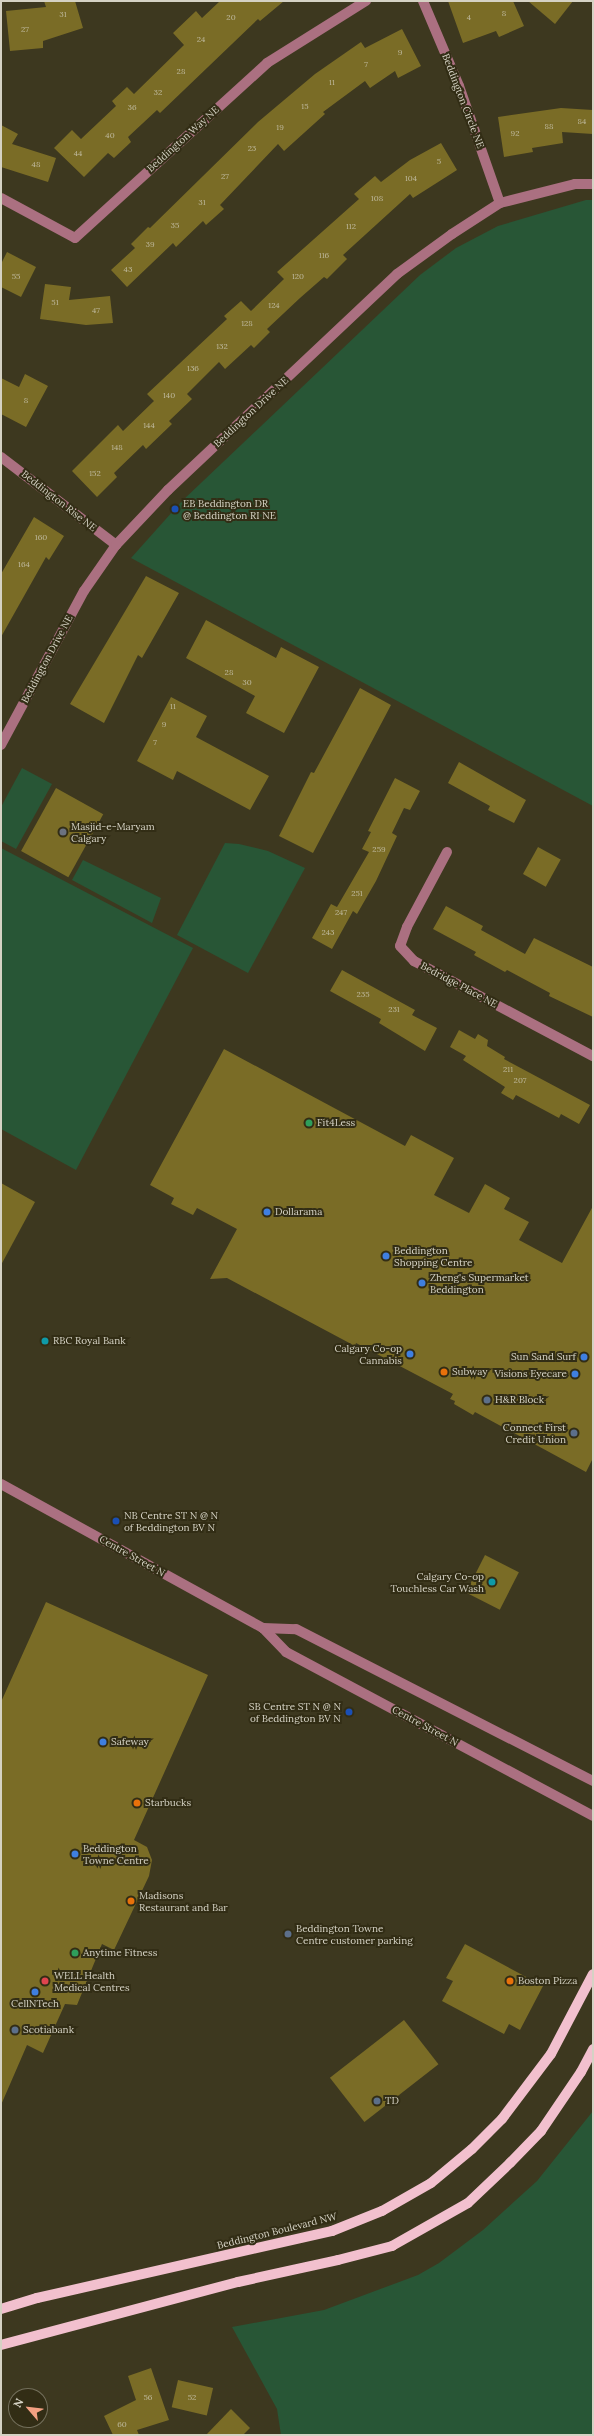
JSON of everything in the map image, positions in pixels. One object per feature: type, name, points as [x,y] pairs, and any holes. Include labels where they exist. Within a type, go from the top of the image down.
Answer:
[{"type":"main road","name":"Beddington Boulevard NW","points":[[1,2309],[37,2298],[332,2231],[382,2211],[431,2183],[472,2150],[502,2119],[551,2054],[593,1974]]},
{"type":"main road","points":[[1,2345],[238,2282],[338,2260],[392,2246],[468,2204],[510,2163],[541,2130],[581,2072],[593,2049]]},
{"type":"street","name":"Beddington Way NE","points":[[1,198],[75,238],[267,63],[366,1]]},
{"type":"street","name":"Beddington Circle NE","points":[[423,1],[459,86],[500,203]]},
{"type":"street","name":"Beddington Drive NE","points":[[1,745],[84,591],[116,545],[168,490],[397,274],[452,234],[500,203],[575,184],[593,184]]},
{"type":"street","name":"Beddington Rise NE","points":[[1,457],[116,545]]},
{"type":"street","name":"Bedridge Place NE","points":[[447,852],[407,926],[400,946],[414,961],[593,1056]]},
{"type":"street","name":"Centre Street N","points":[[1,1484],[263,1628],[286,1652],[593,1816]]},
{"type":"street","name":"Centre Street N","points":[[263,1628],[296,1629],[593,1781]]},
{"type":"green space","points":[[586,200],[593,200],[593,806],[131,558],[182,501],[420,275],[456,248],[498,226]]},
{"type":"green space","points":[[22,768],[52,784],[16,849],[1,841],[1,807]]},
{"type":"green space","points":[[225,843],[239,844],[268,851],[305,868],[248,973],[177,935]]},
{"type":"green space","points":[[1,848],[193,948],[76,1170],[1,1129]]},
{"type":"green space","points":[[83,860],[161,898],[152,923],[72,880]]},
{"type":"green space","points":[[593,2111],[593,2435],[281,2435],[277,2409],[232,2327],[324,2310],[418,2275],[439,2263],[483,2230],[537,2181]]},
{"type":"building","points":[[44,1],[75,1],[83,28],[43,41],[43,48],[10,51],[6,11],[46,7]]},
{"type":"building","points":[[220,1],[284,1],[260,21],[258,19],[160,113],[157,110],[128,137],[131,142],[114,158],[108,153],[84,177],[54,148],[72,130],[81,139],[116,106],[112,101],[127,87],[134,94],[184,45],[173,33],[196,11],[202,18]]},
{"type":"building","points":[[448,1],[513,1],[524,26],[499,37],[496,31],[463,43]]},
{"type":"building","points":[[528,1],[573,1],[555,24]]},
{"type":"building","points":[[402,29],[421,66],[398,78],[395,71],[370,88],[365,81],[323,112],[325,114],[284,151],[278,144],[220,205],[224,209],[206,225],[203,221],[176,247],[173,243],[127,287],[111,270],[135,248],[131,244],[148,227],[150,228],[258,122],[315,74],[361,42],[365,48]]},
{"type":"building","points":[[561,108],[593,110],[593,134],[562,132],[563,143],[532,148],[533,152],[504,157],[498,117]]},
{"type":"building","points":[[1,125],[18,134],[12,144],[56,158],[48,182],[1,167]]},
{"type":"building","points":[[441,143],[457,170],[413,198],[410,194],[343,255],[347,259],[327,279],[324,277],[267,329],[270,332],[254,348],[251,345],[225,369],[219,362],[187,394],[192,399],[169,421],[172,424],[146,449],[143,445],[114,473],[117,477],[97,497],[72,471],[118,425],[123,431],[154,401],[147,394],[227,319],[224,316],[241,301],[251,311],[284,279],[277,272],[359,199],[354,194],[375,176],[381,182],[410,160]]},
{"type":"building","points":[[7,252],[36,267],[21,297],[1,287],[1,264]]},
{"type":"building","points":[[45,284],[71,287],[69,300],[110,296],[113,323],[86,325],[40,319]]},
{"type":"building","points":[[25,374],[48,386],[26,427],[1,414],[1,378],[19,387]]},
{"type":"building","points":[[34,517],[64,536],[49,560],[46,557],[1,637],[1,574]]},
{"type":"building","points":[[146,576],[179,593],[142,658],[138,655],[104,723],[70,704]]},
{"type":"building","points":[[206,620],[276,658],[281,647],[319,667],[284,733],[246,713],[255,696],[186,658]]},
{"type":"building","points":[[360,688],[391,705],[313,853],[279,836],[311,772],[314,773]]},
{"type":"building","points":[[171,697],[207,716],[196,737],[269,776],[250,810],[177,771],[173,780],[137,761]]},
{"type":"building","points":[[459,762],[526,800],[514,823],[488,810],[490,806],[448,783]]},
{"type":"building","points":[[395,778],[420,791],[410,810],[404,808],[392,833],[397,836],[376,881],[357,914],[353,911],[332,949],[312,938],[331,904],[337,907],[369,852],[362,849],[371,832],[368,831]]},
{"type":"building","name":"Masjid-e-Maryam Calgary","points":[[56,788],[103,814],[68,877],[21,851]]},
{"type":"building","points":[[538,847],[561,860],[546,887],[523,874]]},
{"type":"building","points":[[446,906],[483,926],[481,930],[525,954],[534,938],[593,967],[593,1017],[549,996],[550,993],[507,970],[505,972],[474,955],[476,952],[433,929]]},
{"type":"building","points":[[342,970],[415,1010],[412,1015],[437,1028],[425,1051],[379,1023],[381,1019],[330,991]]},
{"type":"building","points":[[459,1030],[475,1039],[478,1034],[488,1040],[487,1046],[505,1057],[504,1059],[590,1105],[579,1124],[561,1114],[559,1118],[516,1095],[513,1100],[501,1093],[505,1087],[463,1060],[466,1056],[450,1047]]},
{"type":"building","name":"Beddington Shopping Centre","points":[[224,1049],[405,1146],[411,1135],[454,1158],[434,1195],[469,1213],[485,1184],[510,1198],[504,1209],[529,1222],[519,1240],[562,1263],[593,1206],[593,1458],[586,1472],[475,1412],[473,1415],[454,1404],[455,1401],[450,1399],[453,1394],[356,1343],[355,1346],[227,1278],[210,1279],[237,1229],[197,1208],[193,1215],[171,1204],[174,1198],[150,1185]]},
{"type":"building","points":[[1,1183],[35,1202],[1,1265]]},
{"type":"building","name":"Calgary Co-op Touchless Car Wash","points":[[485,1555],[519,1572],[500,1610],[466,1592]]},
{"type":"building","name":"Beddington Towne Centre","points":[[46,1602],[208,1675],[134,1840],[147,1847],[152,1860],[149,1876],[114,1950],[102,1944],[77,2005],[65,2004],[43,2053],[27,2045],[1,2105],[1,1702]]},
{"type":"building","points":[[465,1944],[543,1986],[520,2030],[509,2024],[504,2034],[442,2001],[453,1981],[446,1978]]},
{"type":"building","points":[[404,2020],[438,2064],[364,2122],[330,2078]]},
{"type":"building","points":[[151,2368],[169,2420],[137,2430],[139,2435],[113,2435],[104,2416],[136,2400],[128,2376]]},
{"type":"building","points":[[178,2380],[213,2388],[207,2415],[172,2407]]},
{"type":"building","points":[[231,2409],[250,2428],[243,2435],[206,2435]]},
{"type":"place","name":"EB Beddington DR @ Beddington RI NE","points":[[175,509]]},
{"type":"place","name":"Masjid-e-Maryam Calgary","points":[[63,832]]},
{"type":"place","name":"Fit4Less","points":[[309,1123]]},
{"type":"place","name":"Dollarama","points":[[267,1212]]},
{"type":"place","name":"Beddington Shopping Centre","points":[[386,1256]]},
{"type":"place","name":"Zheng's Supermarket Beddington","points":[[422,1283]]},
{"type":"place","name":"RBC Royal Bank","points":[[45,1341]]},
{"type":"place","name":"Calgary Co-op Cannabis","points":[[410,1354]]},
{"type":"place","name":"Sun Sand Surf","points":[[584,1357]]},
{"type":"place","name":"Subway","points":[[444,1372]]},
{"type":"place","name":"Visions Eyecare","points":[[575,1374]]},
{"type":"place","name":"H&R Block","points":[[487,1400]]},
{"type":"place","name":"Connect First Credit Union","points":[[574,1433]]},
{"type":"place","name":"NB Centre ST N @ N of Beddington BV N","points":[[116,1521]]},
{"type":"place","name":"Calgary Co-op Touchless Car Wash","points":[[492,1582]]},
{"type":"place","name":"SB Centre ST N @ N of Beddington BV N","points":[[349,1712]]},
{"type":"place","name":"Safeway","points":[[103,1742]]},
{"type":"place","name":"Starbucks","points":[[137,1803]]},
{"type":"place","name":"Beddington Towne Centre","points":[[75,1854]]},
{"type":"place","name":"Madisons Restaurant and Bar","points":[[131,1901]]},
{"type":"place","name":"Beddington Towne Centre customer parking","points":[[288,1934]]},
{"type":"place","name":"Anytime Fitness","points":[[75,1953]]},
{"type":"place","name":"WELL Health Medical Centres","points":[[45,1981]]},
{"type":"place","name":"Boston Pizza","points":[[510,1981]]},
{"type":"place","name":"CellNTech","points":[[35,1992]]},
{"type":"place","name":"Scotiabank","points":[[15,2030]]},
{"type":"place","name":"TD","points":[[377,2101]]}]
